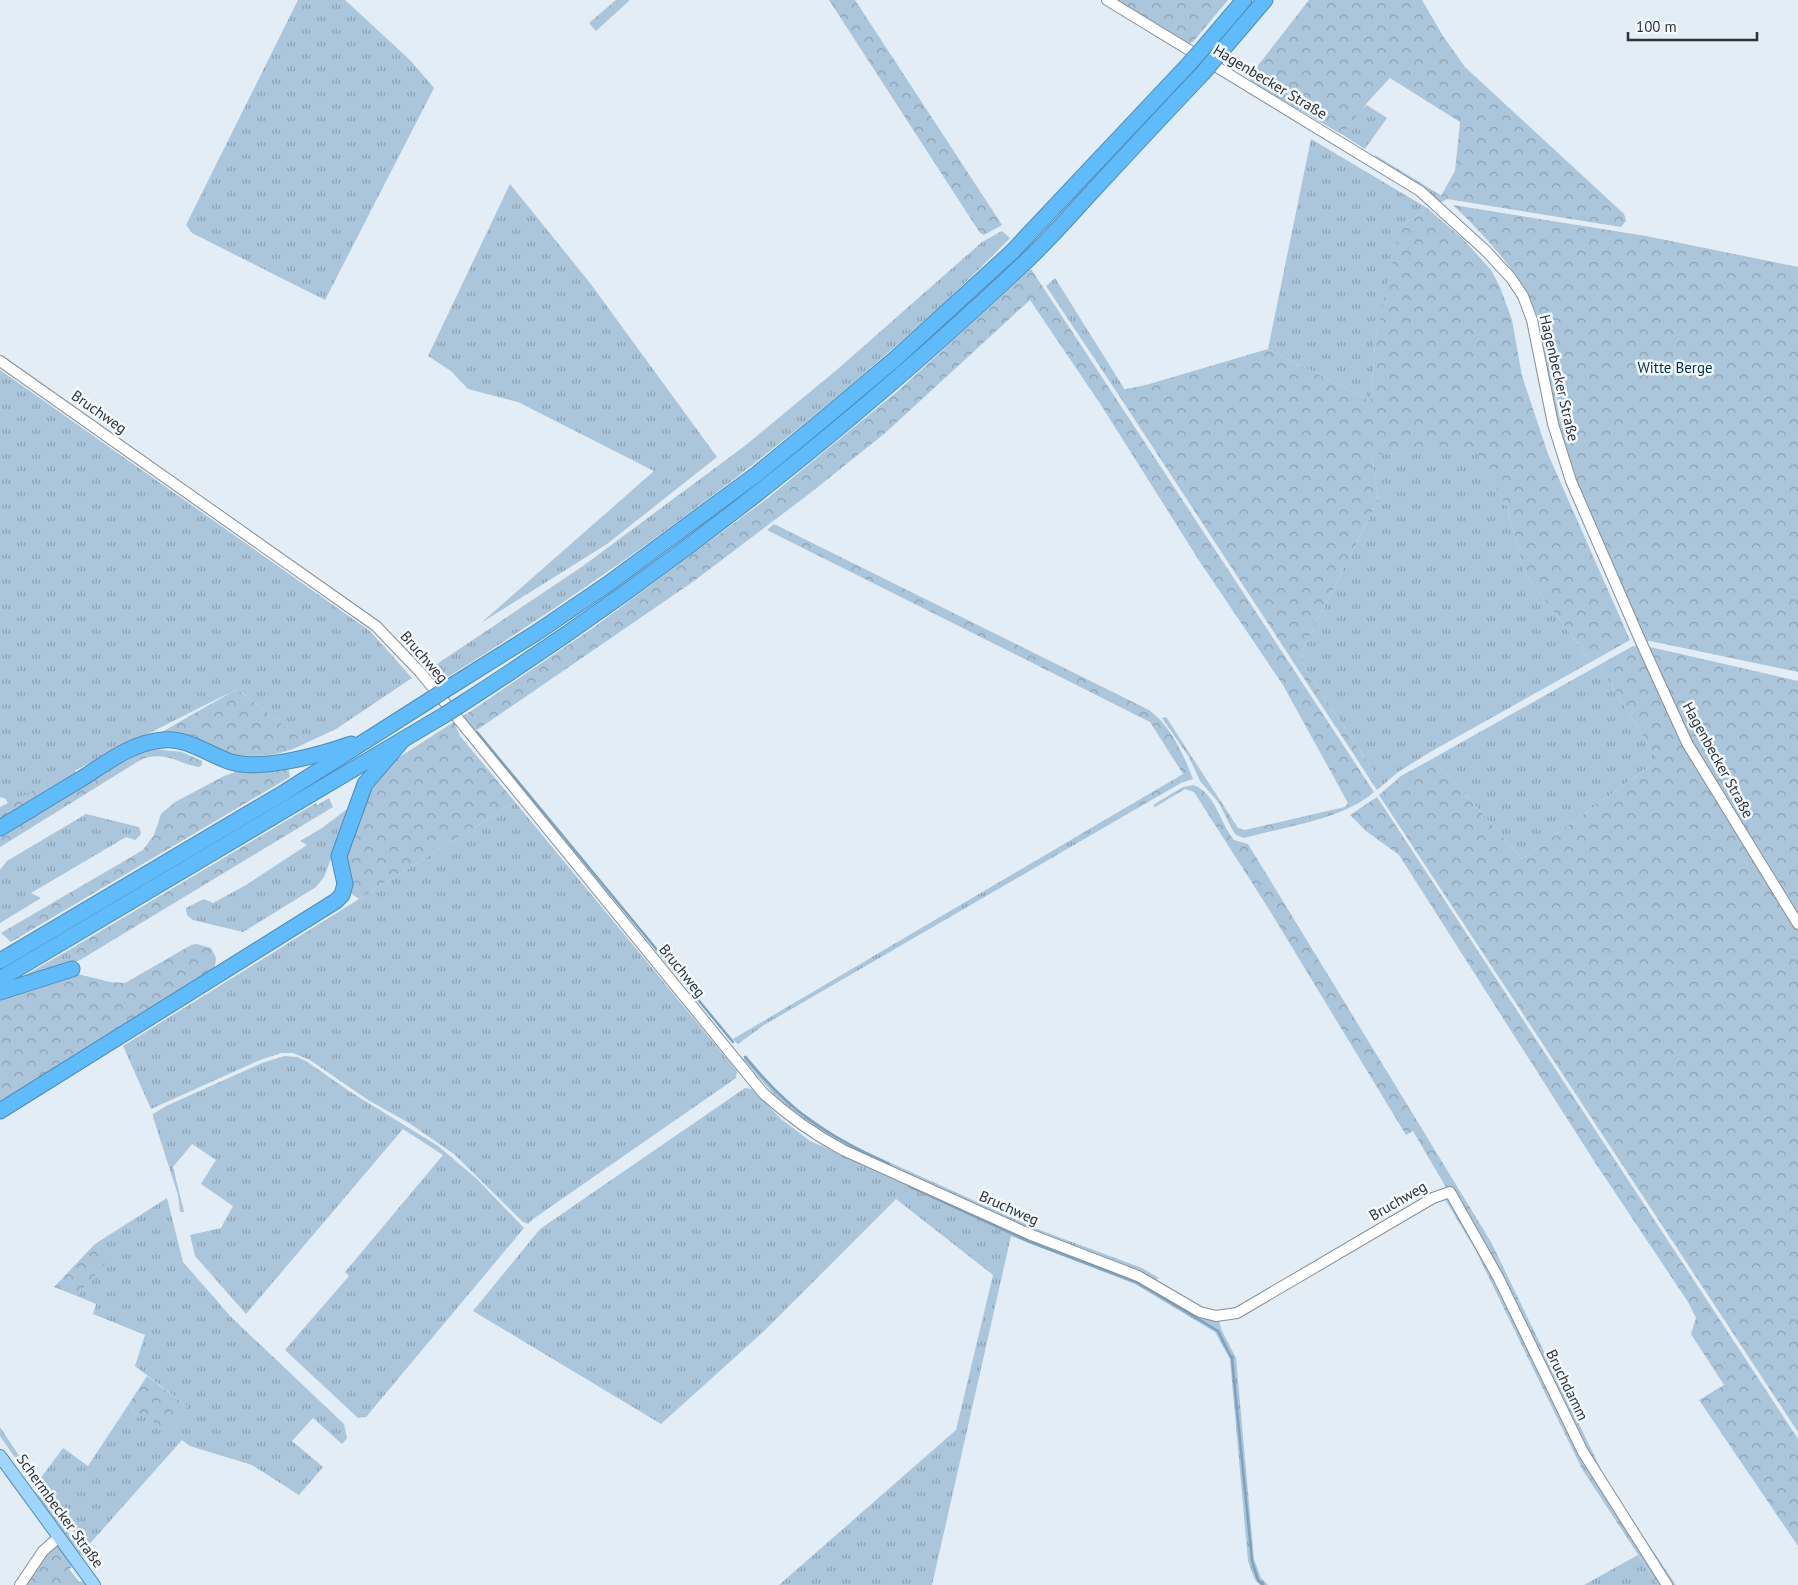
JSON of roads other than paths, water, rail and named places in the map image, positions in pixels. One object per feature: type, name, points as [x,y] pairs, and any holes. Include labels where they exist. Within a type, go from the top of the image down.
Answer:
[{"type":"highway","points":[[0,961],[285,792],[536,633],[608,584],[757,474],[895,359],[1012,252],[1189,64],[1244,0]]},
{"type":"highway","points":[[0,979],[401,742],[548,649],[808,455],[912,366],[1034,254],[1203,73],[1264,0]]},
{"type":"highway","points":[[0,828],[125,752],[152,741],[181,741],[228,761],[257,763],[280,762],[326,752],[378,734]]},
{"type":"highway","points":[[0,1111],[342,895],[345,884],[339,856],[365,784],[401,742]]},
{"type":"highway","points":[[0,992],[72,969]]},
{"type":"main road","name":"Schermbecker Straße","points":[[0,1456],[94,1585]]},
{"type":"street","name":"Hagenbecker Straße","points":[[1106,0],[1420,191],[1485,250],[1511,278],[1524,296],[1532,320],[1552,424],[1570,481],[1641,642],[1687,743],[1798,924]]},
{"type":"street","name":"Bruchweg","points":[[0,361],[376,626],[420,672],[763,1093],[786,1114],[815,1135],[843,1150],[1029,1234],[1138,1276],[1200,1312],[1216,1316],[1237,1313],[1432,1198],[1450,1192]]},
{"type":"street","name":"Bruchdamm","points":[[1450,1192],[1498,1276],[1583,1452],[1667,1585]]},
{"type":"street","points":[[20,1585],[43,1551],[60,1537]]},
{"type":"waterway","points":[[477,732],[733,1042]]},
{"type":"waterway","points":[[745,1057],[778,1093],[810,1120],[827,1132],[889,1164]]},
{"type":"waterway","points":[[909,1186],[1030,1242],[1136,1282],[1218,1331],[1232,1359],[1252,1561],[1258,1580],[1263,1585]]},
{"type":"park label","name":"Witte Berge","points":[[1675,368]]}]
